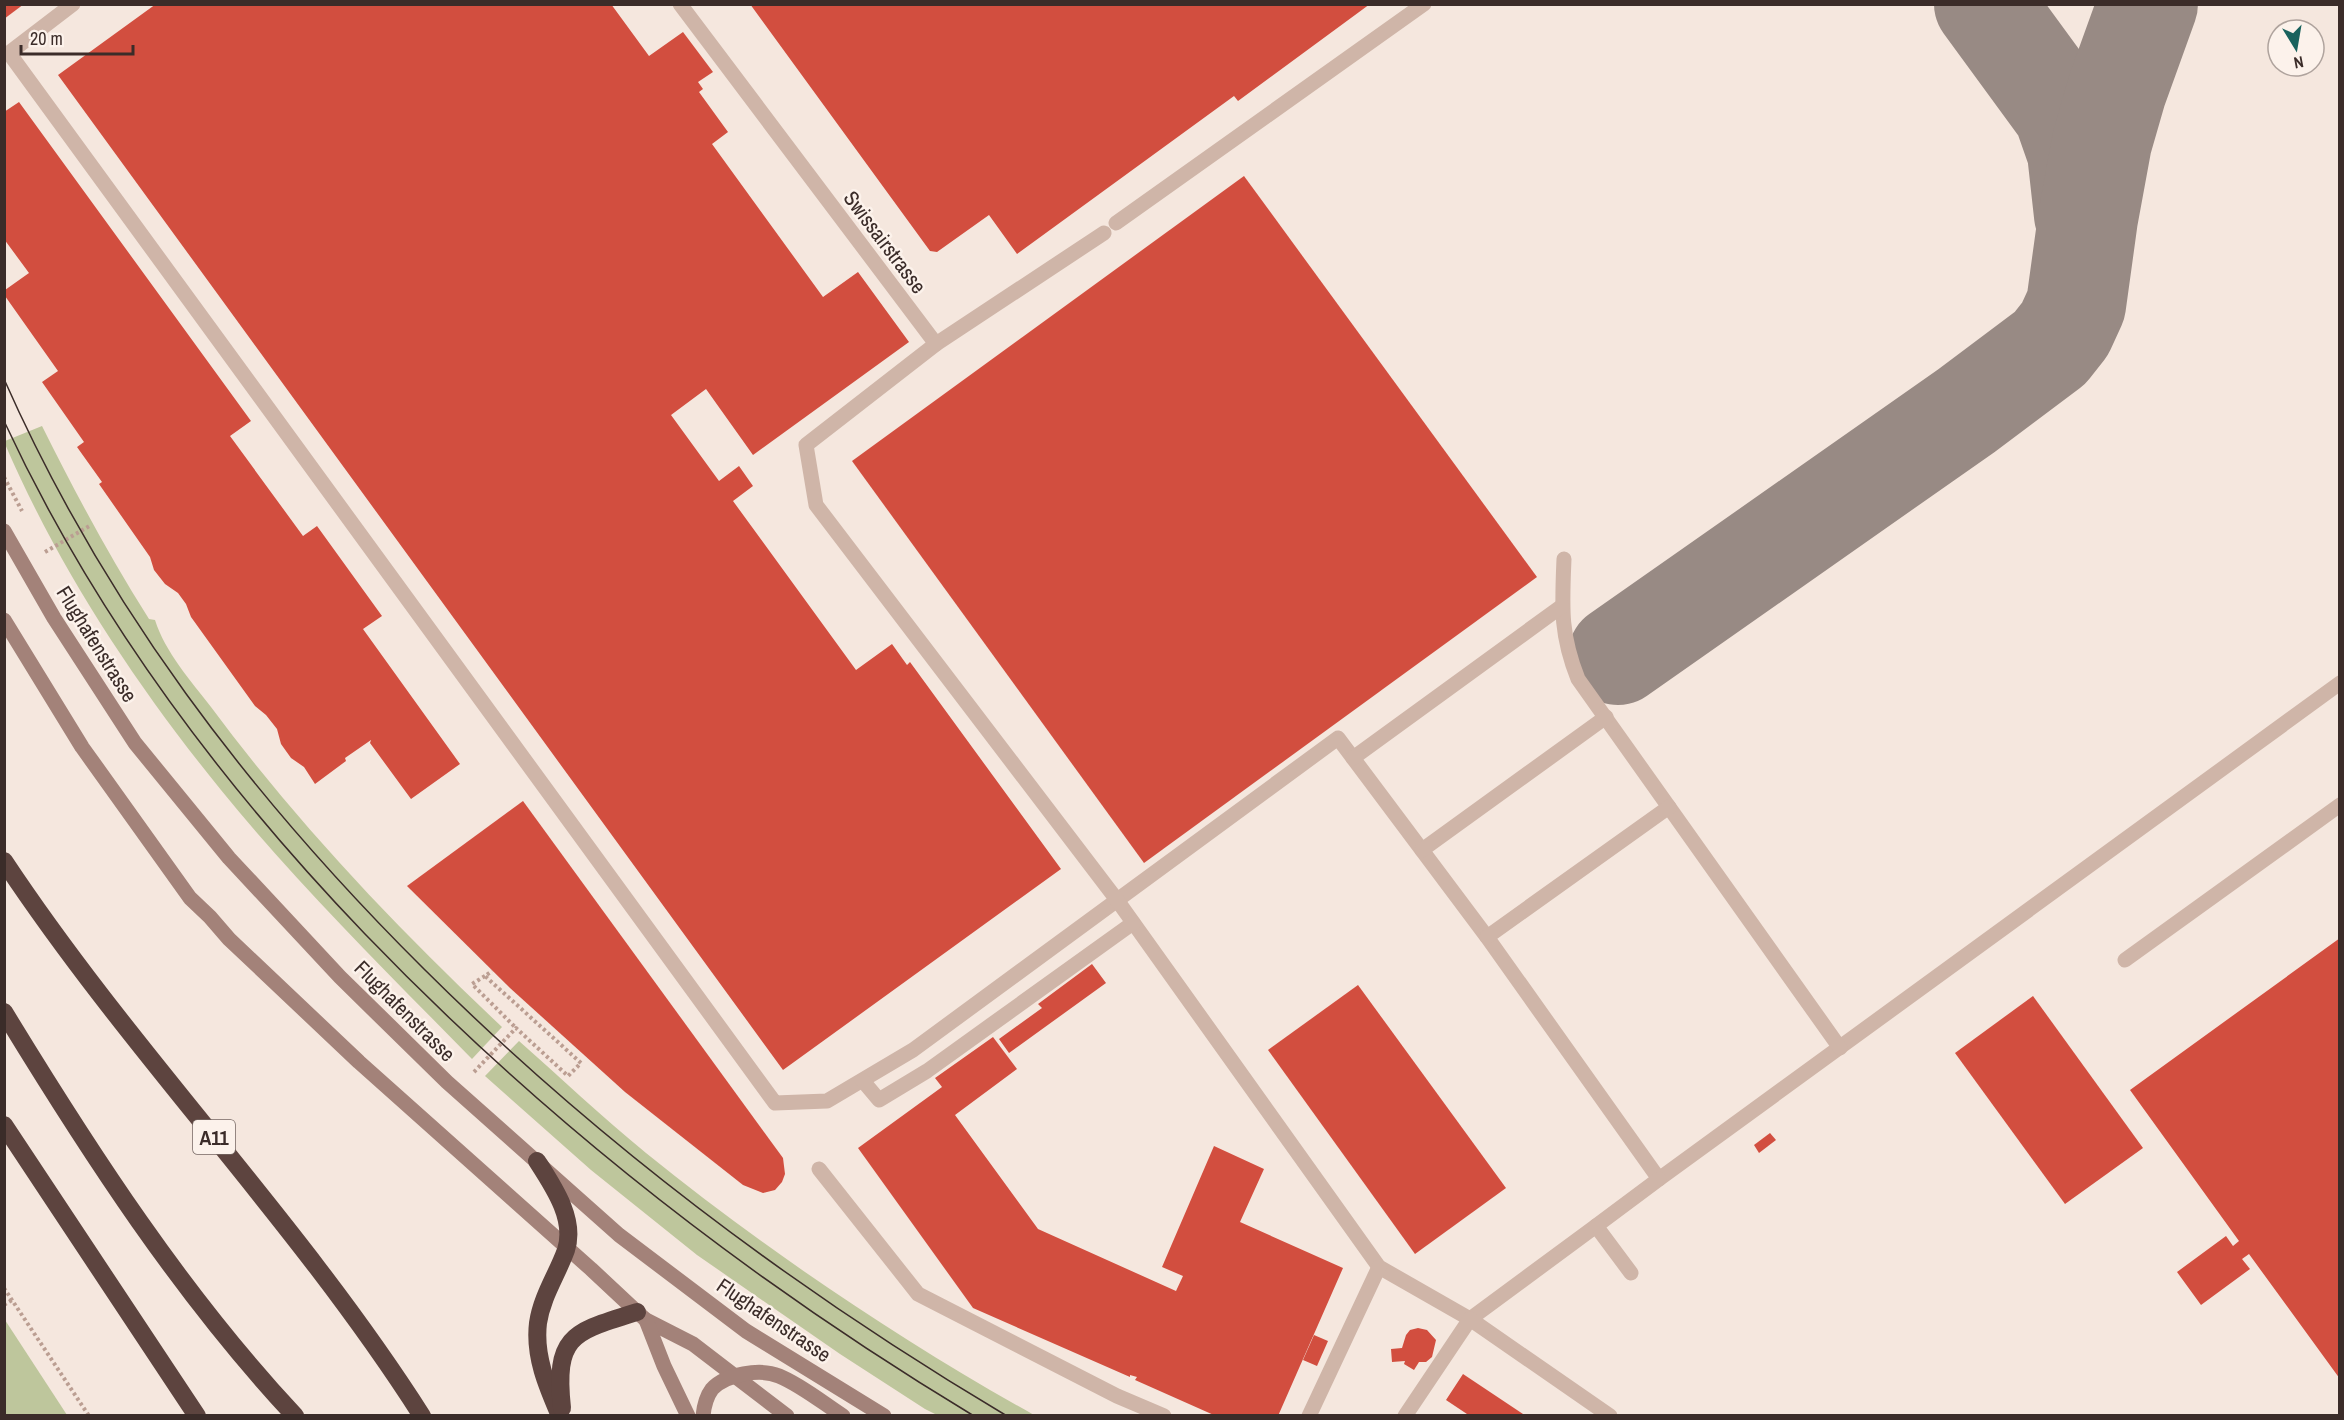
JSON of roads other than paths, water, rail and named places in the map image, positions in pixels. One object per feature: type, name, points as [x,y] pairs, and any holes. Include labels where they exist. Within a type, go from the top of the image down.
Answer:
[{"type":"highway","name":"A11","points":[[4,861],[40,915],[374,1344],[422,1416]]},
{"type":"highway","points":[[4,1012],[52,1090],[156,1244],[229,1338],[295,1416]]},
{"type":"highway","points":[[4,1125],[197,1416]]},
{"type":"highway","points":[[537,1161],[556,1192],[567,1226],[567,1248],[543,1298],[538,1334],[543,1374],[561,1416]]},
{"type":"highway","points":[[561,1416],[561,1362],[571,1341],[578,1334],[595,1325],[641,1316]]},
{"type":"main road","name":"Flughafenstrasse","points":[[4,531],[71,646],[135,743],[229,858],[340,976],[447,1082],[620,1235],[746,1331],[884,1416]]},
{"type":"main road","points":[[4,620],[82,747],[190,898],[359,1062],[641,1316],[693,1344],[788,1416]]},
{"type":"main road","points":[[641,1316],[688,1416]]},
{"type":"main road","points":[[703,1416],[706,1398],[712,1389],[735,1377],[764,1372],[779,1376],[843,1416]]},
{"type":"lane","points":[[73,4],[9,53],[775,1103],[827,1101],[863,1082],[913,1050],[1338,738],[1487,937],[1659,1179]]},
{"type":"lane","name":"Swissairstrasse","points":[[680,4],[936,344]]},
{"type":"lane","points":[[1116,223],[1424,4]]},
{"type":"lane","points":[[1104,233],[936,344],[806,445],[816,505],[1117,900],[1379,1268],[1470,1319],[1610,1416]]},
{"type":"lane","points":[[1564,559],[1562,606],[1564,637],[1578,680],[1840,1048]]},
{"type":"lane","points":[[1353,758],[1562,606]]},
{"type":"lane","points":[[1405,1416],[1470,1319],[2340,683]]},
{"type":"lane","points":[[1422,850],[1606,717]]},
{"type":"lane","points":[[2126,960],[2340,805]]},
{"type":"lane","points":[[1487,937],[1669,807]]},
{"type":"lane","points":[[863,1082],[879,1100],[927,1071],[1133,923]]},
{"type":"lane","points":[[819,1169],[918,1294],[1117,1396],[1164,1416]]},
{"type":"lane","points":[[1596,1227],[1631,1273]]},
{"type":"lane","points":[[1309,1416],[1379,1268]]},
{"type":"tram line","points":[[4,379],[44,462],[87,542],[135,619],[186,694],[241,765],[360,903],[491,1033],[629,1154],[776,1265],[851,1317],[928,1368],[1007,1416]]},
{"type":"tram line","points":[[4,421],[77,561],[163,692],[210,756],[260,817],[365,934],[505,1070],[653,1195],[810,1310],[974,1416]]}]
